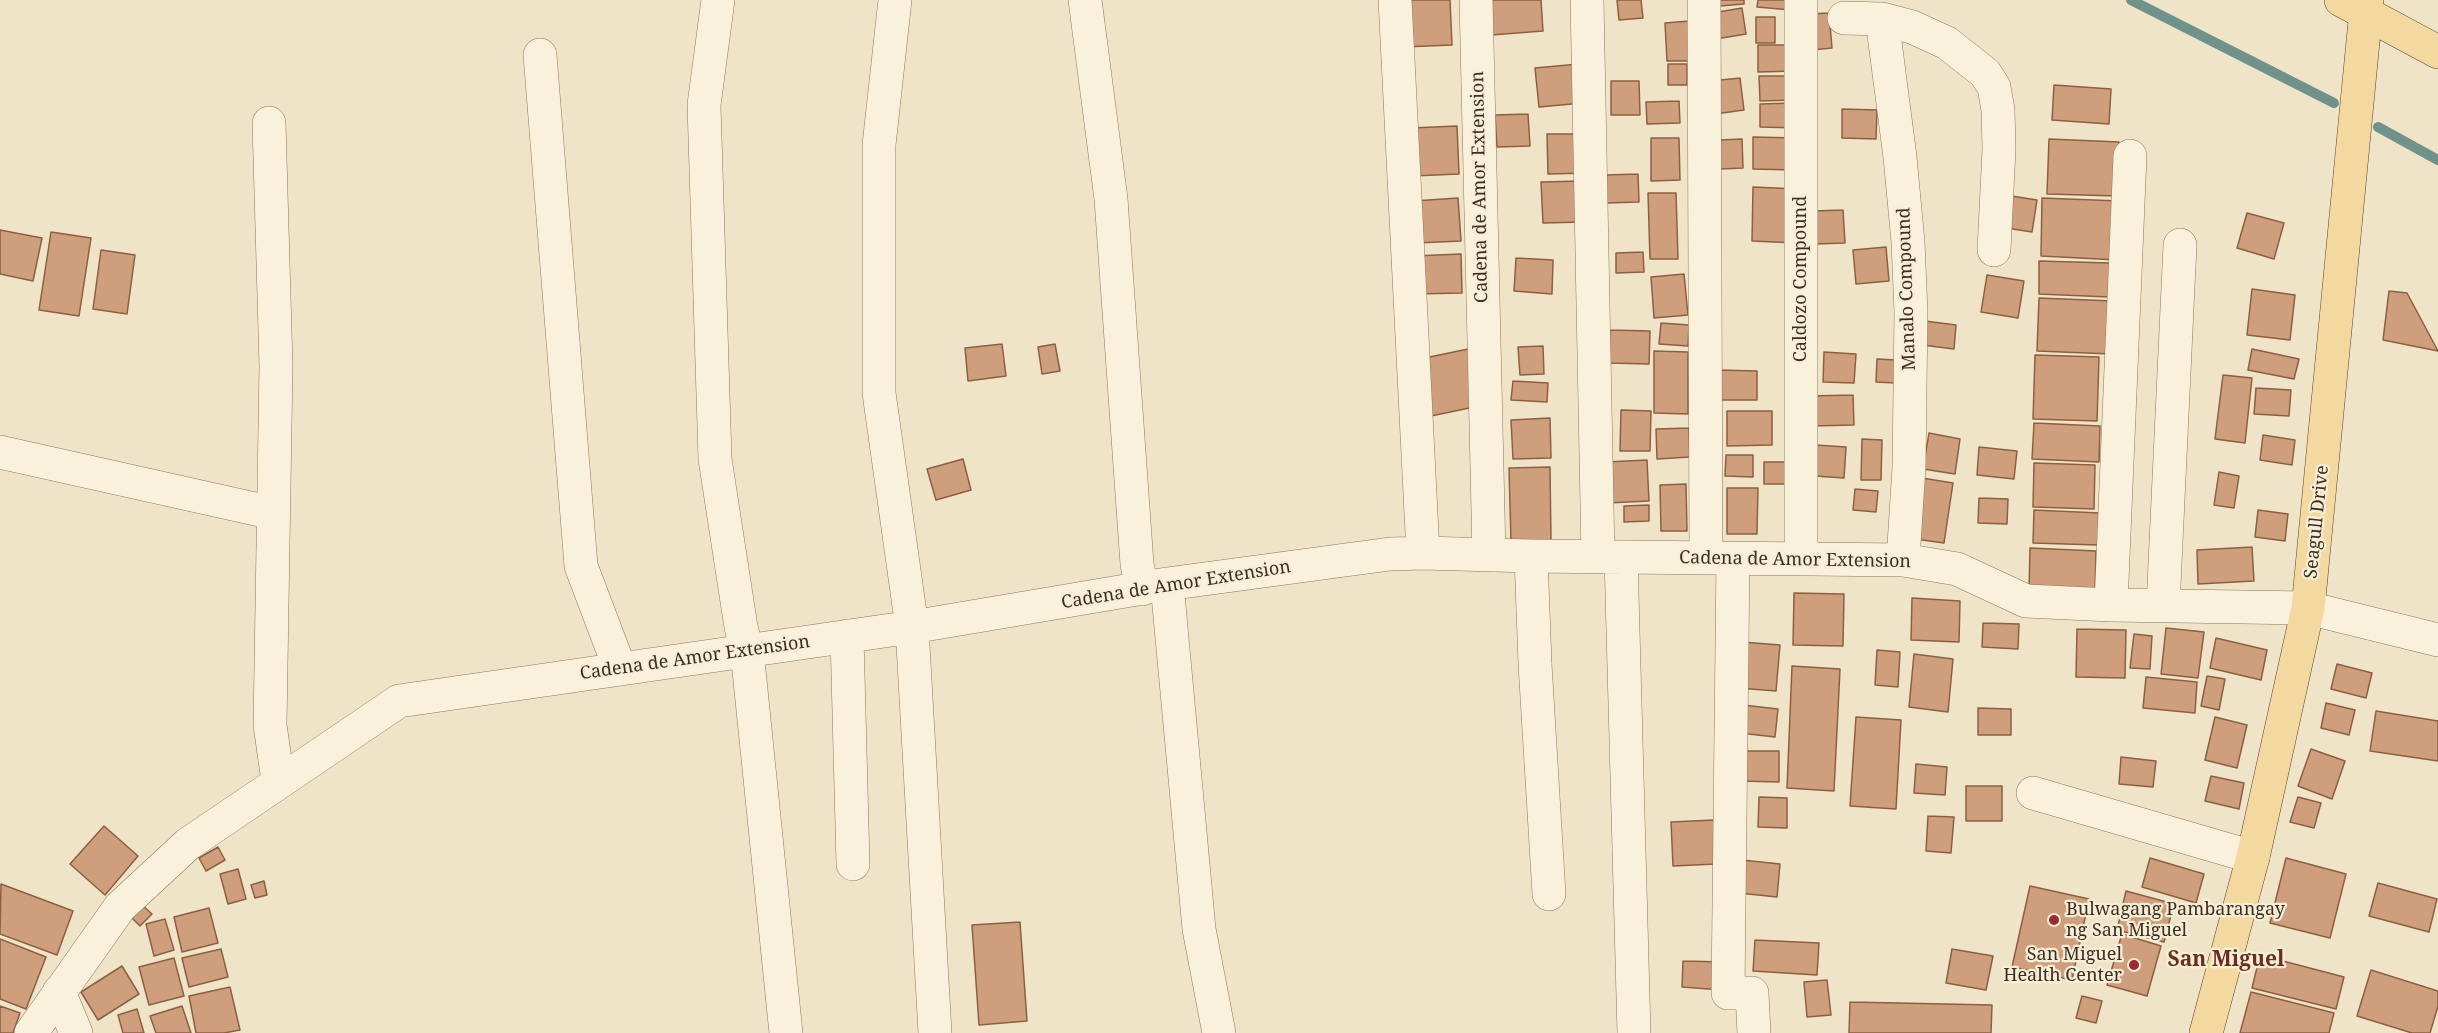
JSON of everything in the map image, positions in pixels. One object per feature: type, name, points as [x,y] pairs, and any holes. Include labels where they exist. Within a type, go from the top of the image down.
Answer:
[{"type":"main road","points":[[2358,4],[2438,52]]},
{"type":"main road","name":"Seagull Drive","points":[[2206,1033],[2253,857],[2308,608],[2362,53],[2358,4]]},
{"type":"street","points":[[718,0],[705,105],[715,459],[741,627],[747,651],[786,1033]]},
{"type":"street","points":[[895,0],[879,145],[879,393],[912,627],[935,1033]]},
{"type":"street","points":[[1085,0],[1111,199],[1137,564],[1154,587],[1199,929],[1218,1033]]},
{"type":"street","points":[[1395,0],[1423,553]]},
{"type":"street","name":"Cadena de Amor Extension","points":[[1476,0],[1488,554]]},
{"type":"street","points":[[1587,0],[1609,556],[1634,1033]]},
{"type":"street","points":[[1704,0],[1720,558],[1728,993],[1752,993],[1754,1033]]},
{"type":"street","name":"Caldozo Compound","points":[[1801,0],[1801,558]]},
{"type":"street","points":[[1844,18],[1882,19],[1912,27],[1947,43],[1978,66],[1994,87],[1998,110],[1999,149],[1994,250]]},
{"type":"street","name":"Manalo Compound","points":[[1882,19],[1900,157],[1908,242],[1911,312],[1909,467],[1903,560]]},
{"type":"street","points":[[540,55],[581,566],[620,669]]},
{"type":"street","points":[[269,123],[276,366],[270,725],[278,781]]},
{"type":"street","points":[[2111,605],[2130,156]]},
{"type":"street","points":[[2163,606],[2180,246]]},
{"type":"street","points":[[0,452],[273,513]]},
{"type":"street","name":"Cadena de Amor Extension","points":[[31,1033],[120,907],[188,844],[399,701],[912,627],[1154,587],[1390,554],[1423,553],[1903,560],[1957,569],[2026,601],[2111,605],[2308,608],[2438,640]]},
{"type":"street","points":[[1531,556],[1534,664],[1549,894]]},
{"type":"street","points":[[847,636],[853,864]]},
{"type":"street","points":[[2032,793],[2253,857]]},
{"type":"street","points":[[59,992],[76,1033]]},
{"type":"building","points":[[1400,0],[1450,0],[1452,45],[1403,47]]},
{"type":"building","points":[[1489,0],[1541,0],[1543,31],[1491,35]]},
{"type":"building","points":[[1617,0],[1641,0],[1643,18],[1619,20]]},
{"type":"building","points":[[1720,0],[1744,0],[1744,4],[1720,6]]},
{"type":"building","points":[[1758,0],[1792,0],[1791,10],[1757,7]]},
{"type":"building","points":[[1742,8],[1746,34],[1716,39],[1712,13]]},
{"type":"building","points":[[1829,13],[1832,48],[1812,50],[1809,14]]},
{"type":"building","points":[[1756,17],[1775,17],[1775,43],[1756,43]]},
{"type":"building","points":[[1690,21],[1693,61],[1667,61],[1665,23]]},
{"type":"building","points":[[1758,45],[1795,45],[1796,71],[1758,72]]},
{"type":"building","points":[[1579,64],[1583,103],[1539,107],[1535,68]]},
{"type":"building","points":[[1668,64],[1687,64],[1687,85],[1668,85]]},
{"type":"building","points":[[1759,76],[1795,76],[1796,100],[1760,101]]},
{"type":"building","points":[[1740,78],[1744,110],[1715,114],[1711,81]]},
{"type":"building","points":[[1611,81],[1639,81],[1640,115],[1611,115]]},
{"type":"building","points":[[2054,85],[2111,89],[2109,124],[2052,120]]},
{"type":"building","points":[[1679,101],[1680,123],[1647,124],[1646,102]]},
{"type":"building","points":[[1795,103],[1798,128],[1760,127],[1760,104]]},
{"type":"building","points":[[1842,109],[1877,110],[1876,139],[1842,138]]},
{"type":"building","points":[[1528,114],[1530,146],[1497,147],[1495,115]]},
{"type":"building","points":[[1457,126],[1459,174],[1413,176],[1411,128]]},
{"type":"building","points":[[1547,134],[1587,134],[1588,173],[1548,174]]},
{"type":"building","points":[[1753,137],[1796,138],[1795,170],[1753,169]]},
{"type":"building","points":[[1651,138],[1679,138],[1680,180],[1651,181]]},
{"type":"building","points":[[1742,139],[1743,168],[1720,169],[1719,140]]},
{"type":"building","points":[[2049,139],[2119,142],[2118,196],[2047,194]]},
{"type":"building","points":[[1638,174],[1639,202],[1606,203],[1605,175]]},
{"type":"building","points":[[1582,181],[1583,222],[1543,223],[1541,182]]},
{"type":"building","points":[[1753,187],[1798,189],[1797,243],[1752,241]]},
{"type":"building","points":[[1648,193],[1676,193],[1678,259],[1650,259]]},
{"type":"building","points":[[2005,195],[2037,200],[2032,232],[2000,227]]},
{"type":"building","points":[[1458,198],[1461,241],[1416,243],[1414,201]]},
{"type":"building","points":[[2042,198],[2120,201],[2118,260],[2041,256]]},
{"type":"building","points":[[1843,210],[1845,243],[1815,244],[1813,211]]},
{"type":"building","points":[[2247,213],[2284,223],[2274,259],[2237,248]]},
{"type":"building","points":[[0,230],[42,238],[33,281],[0,274]]},
{"type":"building","points":[[51,232],[91,238],[79,316],[39,310]]},
{"type":"building","points":[[1886,247],[1889,281],[1856,284],[1853,250]]},
{"type":"building","points":[[101,250],[135,255],[127,314],[93,309]]},
{"type":"building","points":[[1643,252],[1644,272],[1616,273],[1616,253]]},
{"type":"building","points":[[1461,254],[1462,293],[1414,294],[1413,256]]},
{"type":"building","points":[[1516,258],[1553,260],[1552,294],[1514,291]]},
{"type":"building","points":[[2039,261],[2110,263],[2109,297],[2039,294]]},
{"type":"building","points":[[1684,274],[1688,315],[1654,318],[1651,277]]},
{"type":"building","points":[[1987,275],[2024,281],[2018,318],[1981,312]]},
{"type":"building","points":[[2252,289],[2295,295],[2290,340],[2247,335]]},
{"type":"building","points":[[2389,291],[2407,293],[2438,351],[2383,340]]},
{"type":"building","points":[[2039,298],[2113,301],[2111,354],[2037,351]]},
{"type":"building","points":[[1925,321],[1956,325],[1954,349],[1922,345]]},
{"type":"building","points":[[1661,323],[1689,325],[1688,346],[1659,344]]},
{"type":"building","points":[[1610,330],[1650,331],[1649,364],[1609,363]]},
{"type":"building","points":[[1002,344],[1006,376],[968,381],[965,348]]},
{"type":"building","points":[[1055,344],[1060,371],[1042,374],[1038,347]]},
{"type":"building","points":[[1543,346],[1544,374],[1520,375],[1518,347]]},
{"type":"building","points":[[1468,349],[1479,406],[1431,416],[1420,359]]},
{"type":"building","points":[[2252,349],[2299,359],[2294,379],[2248,370]]},
{"type":"building","points":[[1654,351],[1688,352],[1688,414],[1654,413]]},
{"type":"building","points":[[1824,352],[1856,354],[1854,383],[1823,382]]},
{"type":"building","points":[[2035,355],[2099,357],[2097,421],[2033,419]]},
{"type":"building","points":[[1877,359],[1896,360],[1895,383],[1876,382]]},
{"type":"building","points":[[1718,370],[1757,371],[1757,400],[1718,400]]},
{"type":"building","points":[[2223,375],[2252,378],[2245,443],[2215,439]]},
{"type":"building","points":[[1513,381],[1548,383],[1547,402],[1511,400]]},
{"type":"building","points":[[2256,388],[2291,390],[2289,416],[2254,414]]},
{"type":"building","points":[[1853,395],[1854,425],[1810,426],[1809,396]]},
{"type":"building","points":[[1621,410],[1651,411],[1650,451],[1620,451]]},
{"type":"building","points":[[1727,411],[1772,411],[1772,445],[1727,446]]},
{"type":"building","points":[[1550,418],[1551,458],[1513,459],[1511,420]]},
{"type":"building","points":[[2034,423],[2100,426],[2099,462],[2032,459]]},
{"type":"building","points":[[1689,428],[1690,457],[1657,459],[1656,429]]},
{"type":"building","points":[[1929,433],[1960,439],[1955,474],[1923,469]]},
{"type":"building","points":[[2263,435],[2295,440],[2292,465],[2260,460]]},
{"type":"building","points":[[1862,439],[1882,440],[1881,480],[1861,480]]},
{"type":"building","points":[[1816,445],[1846,447],[1844,478],[1815,476]]},
{"type":"building","points":[[1979,447],[2017,451],[2014,479],[1977,475]]},
{"type":"building","points":[[1726,455],[1753,455],[1753,477],[1725,476]]},
{"type":"building","points":[[963,459],[971,490],[936,500],[927,469]]},
{"type":"building","points":[[1647,460],[1649,501],[1607,503],[1606,462]]},
{"type":"building","points":[[1764,462],[1792,462],[1792,484],[1764,484]]},
{"type":"building","points":[[2034,463],[2095,465],[2094,509],[2033,507]]},
{"type":"building","points":[[1550,467],[1551,541],[1511,542],[1509,468]]},
{"type":"building","points":[[2219,472],[2239,476],[2234,508],[2214,505]]},
{"type":"building","points":[[1922,478],[1953,483],[1944,543],[1915,539]]},
{"type":"building","points":[[1686,484],[1687,531],[1661,531],[1660,485]]},
{"type":"building","points":[[1727,488],[1758,488],[1757,534],[1727,534]]},
{"type":"building","points":[[1855,489],[1878,491],[1876,512],[1853,510]]},
{"type":"building","points":[[1979,498],[2008,499],[2007,524],[1978,523]]},
{"type":"building","points":[[1649,505],[1649,521],[1624,522],[1624,506]]},
{"type":"building","points":[[2034,510],[2100,513],[2098,545],[2033,543]]},
{"type":"building","points":[[2258,510],[2288,514],[2285,541],[2255,537]]},
{"type":"building","points":[[2252,547],[2254,581],[2198,584],[2197,550]]},
{"type":"building","points":[[2030,548],[2096,551],[2095,595],[2029,592]]},
{"type":"building","points":[[1794,593],[1844,594],[1843,646],[1793,645]]},
{"type":"building","points":[[1912,598],[1960,601],[1959,642],[1911,640]]},
{"type":"building","points":[[1983,623],[2019,624],[2018,649],[1982,647]]},
{"type":"building","points":[[2166,628],[2204,632],[2198,678],[2161,674]]},
{"type":"building","points":[[2077,629],[2126,630],[2125,678],[2076,677]]},
{"type":"building","points":[[2134,634],[2152,636],[2150,669],[2130,668]]},
{"type":"building","points":[[2216,638],[2267,650],[2261,680],[2210,668]]},
{"type":"building","points":[[1742,642],[1780,645],[1776,691],[1738,688]]},
{"type":"building","points":[[1877,650],[1900,652],[1898,687],[1875,685]]},
{"type":"building","points":[[1914,654],[1953,659],[1948,712],[1909,707]]},
{"type":"building","points":[[2337,664],[2372,673],[2366,698],[2331,689]]},
{"type":"building","points":[[1792,666],[1840,669],[1834,791],[1787,788]]},
{"type":"building","points":[[2207,676],[2225,679],[2219,710],[2201,706]]},
{"type":"building","points":[[2146,677],[2197,682],[2195,713],[2143,708]]},
{"type":"building","points":[[2326,703],[2355,710],[2349,735],[2321,728]]},
{"type":"building","points":[[1743,705],[1778,709],[1775,737],[1740,733]]},
{"type":"building","points":[[1978,708],[2011,709],[2011,735],[1978,735]]},
{"type":"building","points":[[2376,711],[2438,721],[2438,761],[2370,751]]},
{"type":"building","points":[[1856,717],[1901,720],[1896,809],[1850,806]]},
{"type":"building","points":[[2215,717],[2247,725],[2237,768],[2205,760]]},
{"type":"building","points":[[2311,749],[2345,761],[2332,799],[2298,786]]},
{"type":"building","points":[[1739,751],[1779,751],[1779,782],[1739,781]]},
{"type":"building","points":[[2121,757],[2156,761],[2153,787],[2119,784]]},
{"type":"building","points":[[1916,764],[1947,767],[1945,795],[1914,793]]},
{"type":"building","points":[[2211,776],[2244,783],[2239,809],[2205,801]]},
{"type":"building","points":[[1966,786],[2002,786],[2002,821],[1966,821]]},
{"type":"building","points":[[1759,797],[1787,798],[1787,828],[1758,827]]},
{"type":"building","points":[[2298,797],[2321,803],[2314,828],[2290,822]]},
{"type":"building","points":[[1928,816],[1954,817],[1951,853],[1926,851]]},
{"type":"building","points":[[1714,820],[1716,864],[1673,866],[1671,822]]},
{"type":"building","points":[[104,826],[138,856],[105,895],[70,864]]},
{"type":"building","points":[[218,847],[225,860],[206,871],[199,858]]},
{"type":"building","points":[[2150,858],[2204,874],[2196,903],[2142,887]]},
{"type":"building","points":[[2286,858],[2346,874],[2330,938],[2270,923]]},
{"type":"building","points":[[1742,860],[1780,864],[1777,897],[1739,893]]},
{"type":"building","points":[[238,869],[246,899],[228,904],[220,874]]},
{"type":"building","points":[[264,881],[267,895],[255,898],[251,885]]},
{"type":"building","points":[[2378,883],[2437,899],[2429,932],[2369,916]]},
{"type":"building","points":[[1,884],[73,911],[57,955],[0,934]]},
{"type":"building","name":"Bulwagang Pambarangay ng San Miguel","points":[[2030,886],[2089,899],[2072,980],[2012,967]]},
{"type":"building","points":[[2126,891],[2174,904],[2164,942],[2117,930]]},
{"type":"building","points":[[142,905],[152,914],[140,926],[130,916]]},
{"type":"building","points":[[209,908],[218,943],[182,952],[174,917]]},
{"type":"building","points":[[165,919],[174,950],[154,956],[146,924]]},
{"type":"building","points":[[1020,922],[1027,1021],[979,1025],[972,925]]},
{"type":"building","name":"San Miguel Health Center","points":[[2122,934],[2161,946],[2147,996],[2107,985]]},
{"type":"building","points":[[0,939],[46,957],[26,1009],[0,999]]},
{"type":"building","points":[[1755,940],[1819,943],[1817,975],[1753,971]]},
{"type":"building","points":[[221,949],[228,977],[189,987],[182,958]]},
{"type":"building","points":[[1952,949],[1993,956],[1986,990],[1946,983]]},
{"type":"building","points":[[2260,955],[2344,977],[2336,1009],[2252,988]]},
{"type":"building","points":[[174,958],[184,996],[149,1005],[139,967]]},
{"type":"building","points":[[1683,961],[1723,962],[1722,990],[1682,987]]},
{"type":"building","points":[[122,966],[139,994],[98,1020],[81,992]]},
{"type":"building","points":[[2371,970],[2438,991],[2438,1006],[2430,1033],[2412,1033],[2357,1016]]},
{"type":"building","points":[[1827,980],[1831,1015],[1807,1017],[1804,982]]},
{"type":"building","points":[[230,987],[240,1030],[224,1033],[196,1033],[189,996]]},
{"type":"building","points":[[2251,992],[2334,1013],[2329,1033],[2240,1033]]},
{"type":"building","points":[[2082,996],[2102,1001],[2096,1023],[2076,1018]]},
{"type":"building","points":[[1850,1002],[1992,1005],[1991,1033],[1849,1033]]},
{"type":"building","points":[[0,1006],[20,1013],[13,1033],[0,1033]]},
{"type":"building","points":[[182,1006],[191,1033],[156,1033],[150,1016]]},
{"type":"building","points":[[137,1009],[144,1033],[123,1033],[118,1015]]},
{"type":"waterway","points":[[2131,0],[2334,103]]},
{"type":"waterway","points":[[2378,127],[2438,160]]},
{"type":"place","name":"Bulwagang Pambarangay ng San Miguel","points":[[2054,920]]},
{"type":"place","name":"San Miguel Health Center","points":[[2134,965]]},
{"type":"district","name":"San Miguel","points":[[2226,960]]}]
